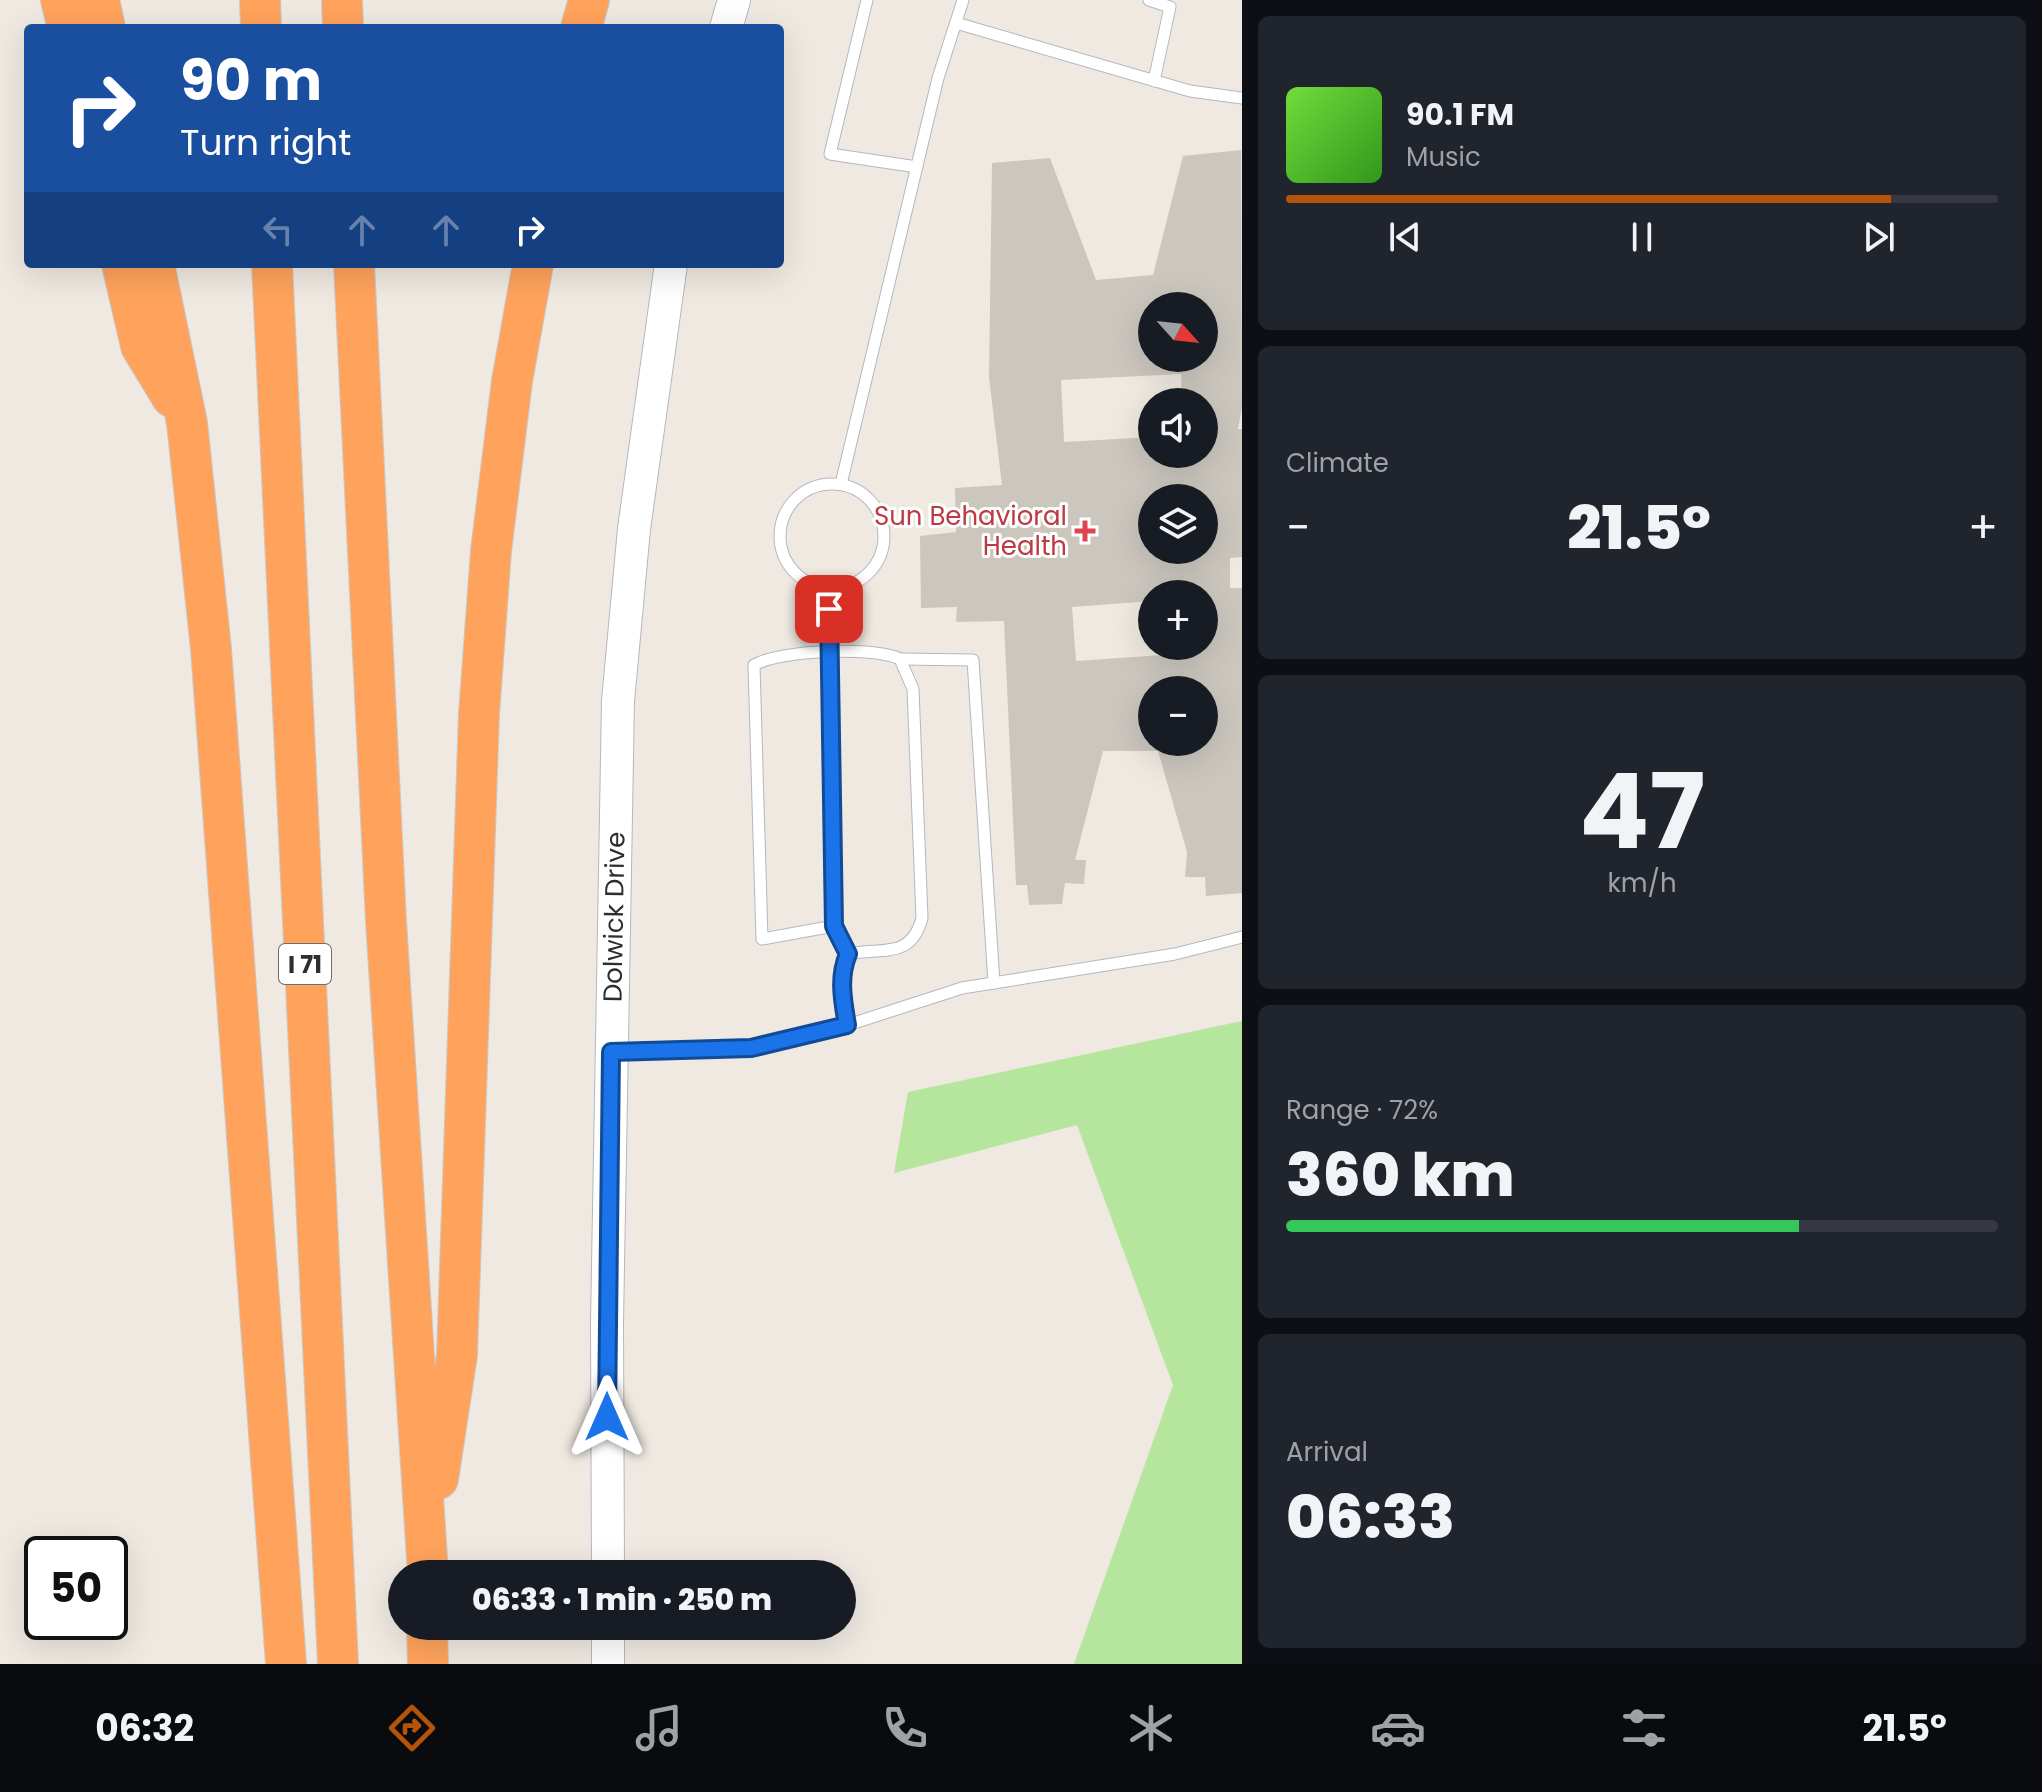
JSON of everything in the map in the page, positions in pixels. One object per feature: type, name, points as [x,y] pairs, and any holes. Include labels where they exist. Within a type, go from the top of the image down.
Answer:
[{"type":"highway","points":[[61,0],[67,24]]},
{"type":"highway","points":[[99,0],[104,24]]},
{"type":"highway","points":[[260,0],[261,24]]},
{"type":"highway","points":[[342,0],[343,24]]},
{"type":"highway","points":[[582,24],[589,0]]},
{"type":"highway","points":[[123,268],[141,346],[187,423]]},
{"type":"highway","points":[[155,268],[187,423],[225,806],[286,1664]]},
{"type":"highway","name":"I 71","points":[[272,268],[338,1664]]},
{"type":"highway","points":[[354,268],[407,1284],[428,1560]]},
{"type":"highway","points":[[428,1560],[457,1355],[479,714],[491,551],[512,381],[532,268]]},
{"type":"highway","points":[[427,1640],[428,1664]]},
{"type":"main road","points":[[727,24],[734,0]]},
{"type":"main road","name":"Dolwick Drive","points":[[608,1560],[611,1052],[618,701],[636,514],[670,268]]},
{"type":"main road","points":[[608,1640],[608,1664]]},
{"type":"lane","points":[[867,0],[830,154],[917,167]]},
{"type":"lane","points":[[841,484],[938,78],[963,0]]},
{"type":"lane","points":[[1149,0],[1170,7],[1154,81]]},
{"type":"lane","points":[[956,23],[1190,91],[1242,98]]},
{"type":"lane","points":[[823,484],[841,484],[870,499],[885,529],[884,546],[868,574],[854,584],[829,588],[804,581],[791,569],[782,553],[780,535],[783,517],[806,490],[823,484]]},
{"type":"lane","points":[[829,588],[834,926],[848,954]]},
{"type":"lane","points":[[834,926],[762,939],[752,679],[754,665],[766,658],[830,653],[876,652],[900,659],[973,660],[994,983]]},
{"type":"lane","points":[[848,954],[904,947],[914,939],[922,918],[913,689],[900,659]]},
{"type":"lane","points":[[611,1052],[751,1048],[847,1025],[962,988],[1175,954],[1242,937]]},
{"type":"lane","points":[[847,1025],[842,967],[848,954]]},
{"type":"green space","points":[[1242,1021],[1242,1664],[1074,1664],[1173,1385],[1077,1125],[894,1173],[908,1092]]},
{"type":"building","points":[[1241,150],[1242,408],[1238,429],[1242,429],[1242,557],[1230,558],[1230,588],[1242,588],[1242,893],[1206,896],[1205,877],[1185,877],[1187,852],[1159,756],[1218,756],[1218,676],[1138,676],[1138,751],[1103,751],[1075,860],[1086,860],[1084,884],[1065,883],[1062,904],[1029,905],[1027,885],[1016,885],[1004,621],[956,622],[957,607],[921,608],[920,536],[956,532],[955,488],[1002,485],[989,377],[992,163],[1050,158],[1096,280],[1153,275],[1183,156]]},
{"type":"place","name":"Sun Behavioral Health","points":[[1085,531]]},
{"type":"route","points":[[607,1417],[611,1052],[751,1048],[820,1034],[847,1025],[842,967],[848,954],[834,926],[829,609]]}]
